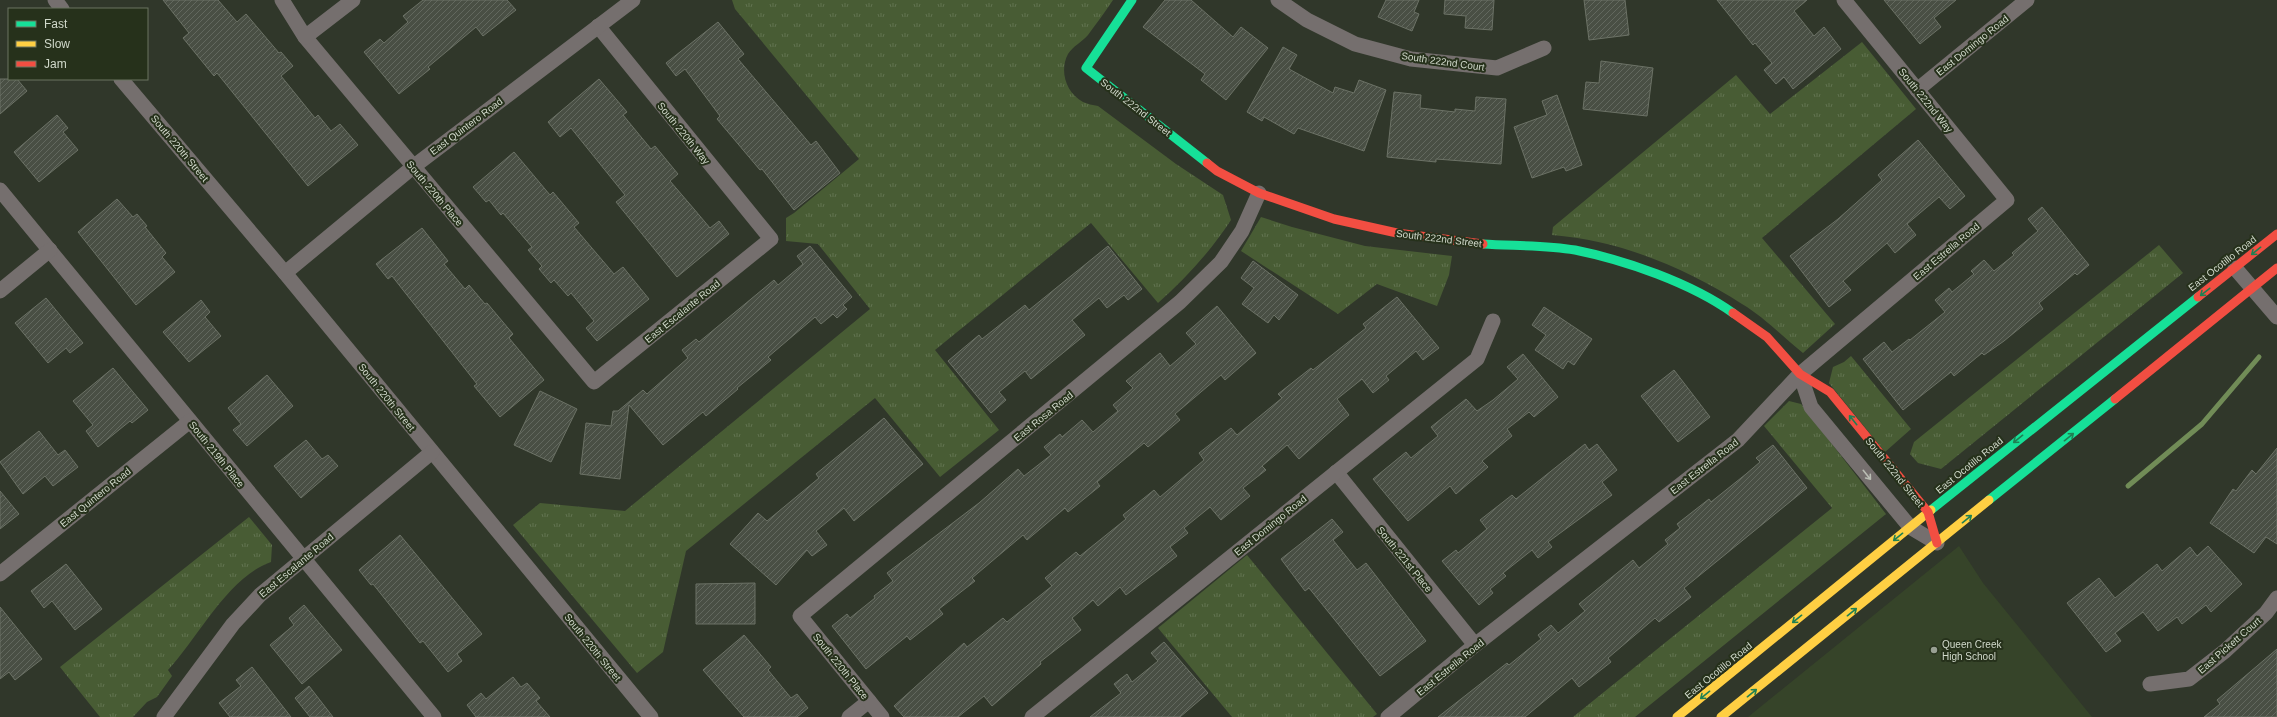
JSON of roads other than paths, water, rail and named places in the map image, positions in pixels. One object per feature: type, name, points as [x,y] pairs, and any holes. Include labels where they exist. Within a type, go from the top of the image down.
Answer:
[{"type":"main road","name":"South 222nd Street","points":[[1132,0],[1086,68],[1217,170],[1259,192],[1334,219],[1397,233],[1484,244],[1574,250],[1653,272],[1719,303],[1767,337],[1800,374],[1830,392],[1928,512],[1937,543]]},
{"type":"main road","name":"East Ocotillo Road","points":[[1677,717],[1928,512],[2277,234]]},
{"type":"main road","points":[[1721,717],[2277,268]]},
{"type":"street","points":[[54,0],[61,8]]},
{"type":"street","name":"South 220th Place","points":[[282,0],[304,37],[594,382]]},
{"type":"street","points":[[304,37],[353,0]]},
{"type":"street","name":"East Quintero Road","points":[[284,273],[413,167],[633,0]]},
{"type":"street","name":"South 222nd Court","points":[[1278,0],[1307,20],[1355,44],[1411,59],[1497,68],[1544,48]]},
{"type":"street","name":"South 222nd Way","points":[[1844,0],[2007,200]]},
{"type":"street","name":"East Domingo Road","points":[[1917,90],[2027,0]]},
{"type":"street","name":"South 220th Way","points":[[598,26],[770,239]]},
{"type":"street","name":"South 220th Street","points":[[122,80],[284,273],[651,717]]},
{"type":"street","name":"South 219th Place","points":[[0,190],[434,717]]},
{"type":"street","name":"East Rosa Road","points":[[800,616],[1180,302],[1221,262],[1242,231],[1259,192]]},
{"type":"street","name":"East Estrella Road","points":[[1388,717],[1475,645],[1738,440],[1800,374],[2007,200]]},
{"type":"street","name":"East Escalante Road","points":[[594,382],[770,239]]},
{"type":"street","points":[[0,290],[50,250]]},
{"type":"street","points":[[2236,268],[2277,316]]},
{"type":"street","name":"East Domingo Road","points":[[1032,717],[1477,359],[1493,321]]},
{"type":"street","name":"South 222nd Street","points":[[1800,374],[1811,407],[1910,527],[1937,543]]},
{"type":"street","name":"East Quintero Road","points":[[0,574],[190,421]]},
{"type":"street","name":"East Escalante Road","points":[[164,717],[233,624],[260,595],[432,452]]},
{"type":"street","name":"South 221st Place","points":[[1336,472],[1475,645]]},
{"type":"street","name":"East Pickett Court","points":[[2150,684],[2189,679],[2240,637],[2266,613],[2277,598]]},
{"type":"street","name":"South 220th Place","points":[[800,616],[882,717]]},
{"type":"street","points":[[849,717],[869,701]]},
{"type":"waterway","points":[[2128,486],[2202,424],[2259,357]]},
{"type":"place","name":"Queen Creek High School","points":[[1934,650]]}]
